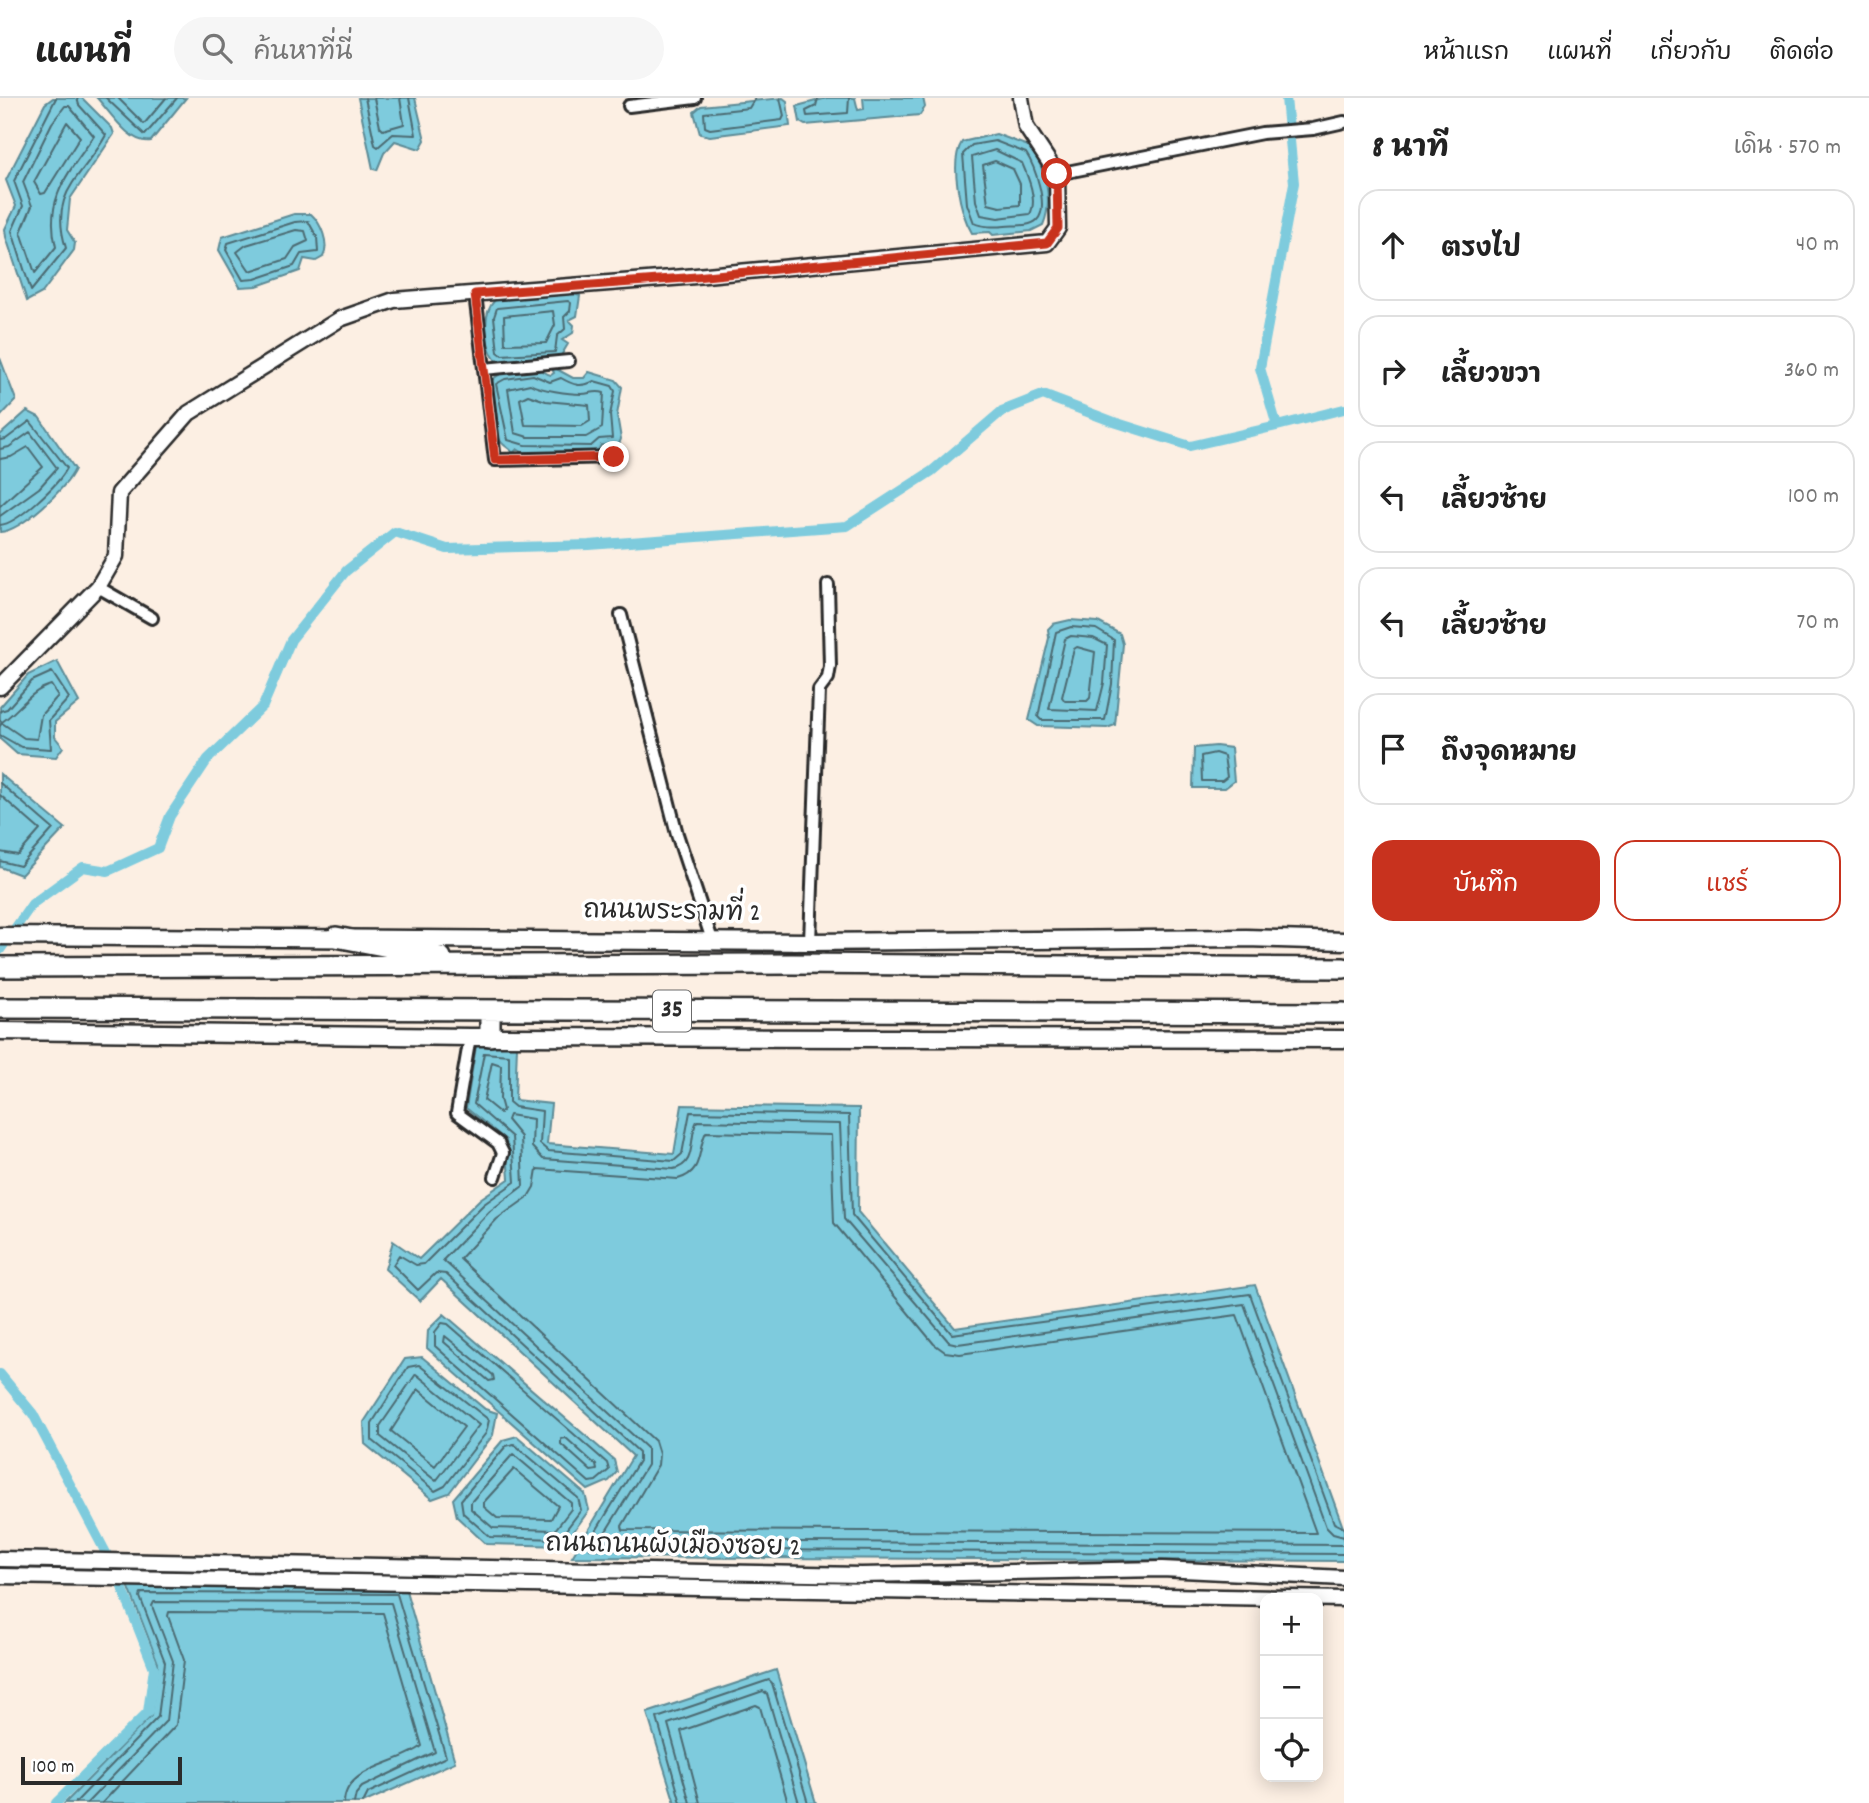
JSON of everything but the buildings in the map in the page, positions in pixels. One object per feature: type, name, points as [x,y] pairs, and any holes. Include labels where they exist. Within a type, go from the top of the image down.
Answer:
[{"type":"highway","points":[[336,937],[491,965]]},
{"type":"highway","name":"ถนนพระรามที่ 2","points":[[0,967],[791,964],[1344,968]]},
{"type":"highway","name":"35","points":[[0,1008],[1344,1013]]},
{"type":"highway","points":[[490,1010],[490,1037]]},
{"type":"main road","name":"ถนนพระรามที่ 2","points":[[0,936],[810,942],[1246,937],[1344,941]]},
{"type":"main road","name":"35","points":[[0,1031],[470,1037],[1344,1039]]},
{"type":"street","points":[[629,106],[695,98]]},
{"type":"street","points":[[0,687],[98,587],[116,556],[119,493],[189,413],[340,318],[394,300],[685,278],[1047,243],[1058,228],[1057,174],[1026,127],[1021,98]]},
{"type":"street","points":[[1057,174],[1262,133],[1313,129],[1344,122]]},
{"type":"street","points":[[475,294],[495,460],[614,457]]},
{"type":"street","points":[[484,369],[569,361]]},
{"type":"street","points":[[810,942],[819,690],[828,678],[830,666],[828,585]]},
{"type":"street","points":[[98,587],[152,618]]},
{"type":"street","points":[[621,615],[677,834],[712,940]]},
{"type":"street","points":[[470,1037],[457,1113],[498,1143],[503,1153],[495,1177]]},
{"type":"street","name":"ถนนถนนผังเมืองซอย 2","points":[[0,1559],[694,1573],[921,1574],[1162,1569],[1344,1578]]},
{"type":"street","points":[[921,1574],[922,1591]]},
{"type":"street","name":"ถนนถนนผังเมืองซอย 2","points":[[0,1576],[1344,1599]]},
{"type":"water","points":[[53,98],[82,98],[112,128],[114,134],[70,199],[67,230],[75,243],[74,250],[42,293],[27,301],[6,237],[5,229],[16,206],[6,180],[45,104]]},
{"type":"water","points":[[97,98],[186,98],[151,141],[143,141],[128,133]]},
{"type":"water","points":[[358,98],[415,98],[425,140],[420,149],[395,141],[384,153],[377,170],[373,169]]},
{"type":"water","points":[[783,98],[787,101],[790,126],[710,136],[700,134],[694,112],[701,106]]},
{"type":"water","points":[[827,98],[855,98],[858,110],[864,109],[863,98],[923,98],[925,107],[920,115],[805,125],[800,122],[797,106]]},
{"type":"water","points":[[996,134],[1031,147],[1044,175],[1048,195],[1046,215],[1043,225],[1031,231],[993,235],[990,232],[972,233],[964,213],[956,174],[958,151],[962,142]]},
{"type":"water","points":[[294,214],[311,214],[318,223],[325,240],[323,257],[316,261],[304,259],[300,271],[257,286],[240,287],[219,250],[222,237]]},
{"type":"water","points":[[571,293],[580,296],[577,316],[569,320],[574,325],[573,333],[562,340],[568,344],[559,359],[497,362],[486,331],[488,314],[495,300]]},
{"type":"water","points":[[0,358],[16,400],[0,417]]},
{"type":"water","points":[[551,366],[573,378],[584,378],[589,372],[616,380],[622,387],[617,415],[621,439],[618,447],[601,445],[597,453],[522,452],[517,449],[513,453],[502,443],[493,399],[487,388],[490,383],[508,370],[523,367],[538,369],[551,375],[554,373]]},
{"type":"water","points":[[27,411],[39,417],[75,469],[63,487],[31,517],[9,530],[0,532],[0,435]]},
{"type":"water","points":[[1070,620],[1098,622],[1120,634],[1123,644],[1115,725],[1107,728],[1038,726],[1029,720],[1049,638],[1048,629],[1053,624]]},
{"type":"water","points":[[57,661],[79,702],[55,722],[55,737],[63,747],[56,757],[17,754],[0,739],[0,707],[28,675]]},
{"type":"water","points":[[1194,748],[1231,748],[1234,781],[1225,788],[1193,788]]},
{"type":"water","points":[[0,774],[65,828],[21,875],[0,867]]},
{"type":"water","points":[[476,1046],[517,1046],[515,1100],[551,1104],[547,1144],[674,1154],[682,1105],[859,1108],[858,1212],[955,1328],[1255,1285],[1344,1530],[1344,1561],[572,1557],[633,1456],[441,1279],[420,1301],[385,1269],[393,1241],[419,1259],[480,1199],[509,1179],[506,1140],[466,1108]]},
{"type":"water","points":[[444,1314],[614,1460],[617,1472],[609,1481],[588,1490],[427,1348],[428,1330]]},
{"type":"water","points":[[422,1357],[485,1409],[497,1413],[493,1435],[449,1493],[432,1499],[365,1444],[364,1422],[405,1359]]},
{"type":"water","points":[[517,1436],[585,1494],[589,1510],[563,1546],[486,1544],[457,1517],[453,1499],[503,1440]]},
{"type":"water","points":[[128,1585],[405,1587],[455,1762],[363,1803],[65,1803],[151,1716],[158,1663]]},
{"type":"water","points":[[776,1670],[816,1803],[675,1803],[647,1713]]},
{"type":"waterway","points":[[1286,98],[1294,183],[1260,368],[1277,426],[1344,409]]},
{"type":"waterway","points":[[0,950],[32,904],[83,867],[108,871],[158,848],[170,816],[208,759],[263,706],[291,640],[346,571],[395,532],[447,549],[589,545],[847,526],[932,471],[1002,411],[1043,395],[1114,422],[1190,446],[1277,426]]},
{"type":"waterway","points":[[0,1374],[33,1414],[116,1572],[154,1668],[148,1712],[56,1803]]},
{"type":"route","points":[[614,457],[495,460],[475,294],[685,278],[1047,243],[1058,228],[1057,174]]}]
